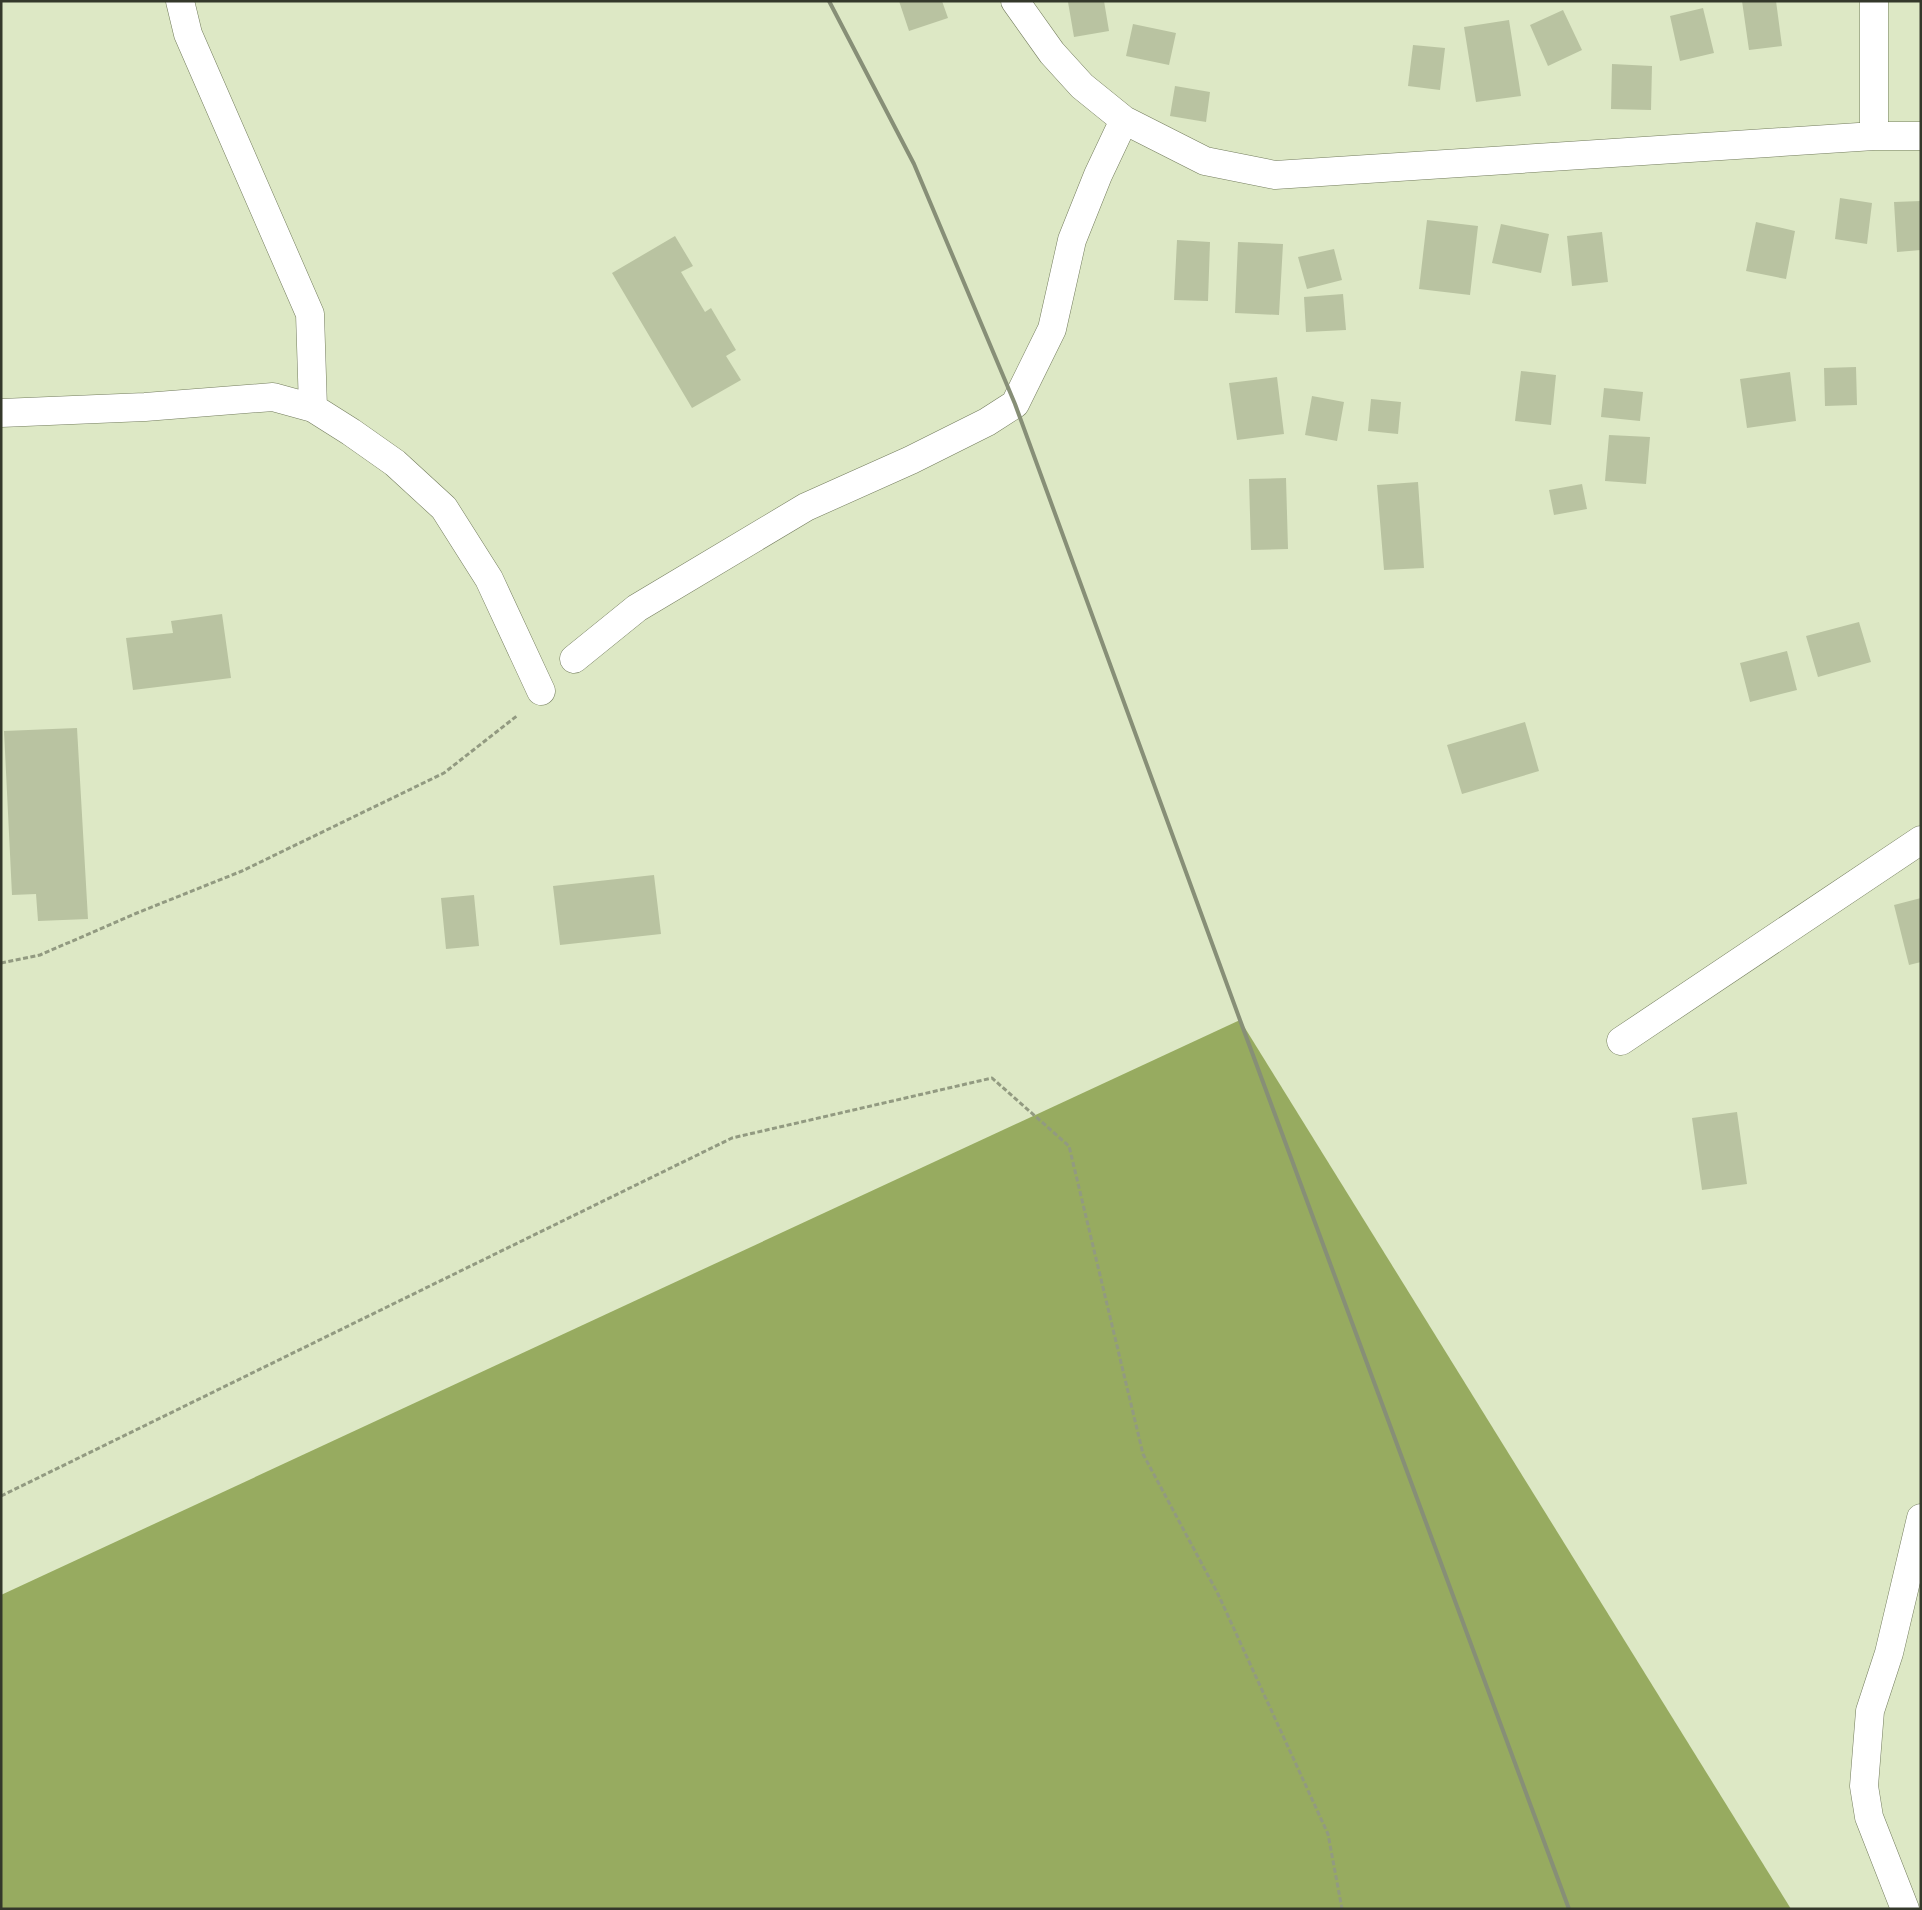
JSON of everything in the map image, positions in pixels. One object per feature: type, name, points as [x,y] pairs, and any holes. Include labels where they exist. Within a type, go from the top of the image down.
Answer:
[{"type":"street","points":[[180,1],[188,34],[310,314],[313,408]]},
{"type":"street","points":[[1015,1],[1052,54],[1082,86],[1124,120],[1205,161],[1275,175],[1874,136],[1921,136]]},
{"type":"street","points":[[1874,1],[1874,136]]},
{"type":"street","points":[[574,659],[637,608],[806,508],[911,460],[987,422],[1015,404],[1052,329],[1072,240],[1098,175],[1124,120]]},
{"type":"street","points":[[1,413],[144,407],[273,397],[313,408],[395,463],[444,508],[489,579],[541,691]]},
{"type":"street","points":[[1621,1041],[1921,840]]},
{"type":"street","points":[[1905,1909],[1870,1817],[1864,1786],[1870,1711],[1889,1653],[1921,1518]]},
{"type":"path","points":[[1,963],[40,955],[137,913],[242,871],[444,773],[511,721],[541,691]]},
{"type":"path","points":[[1,1496],[732,1138],[992,1078],[1069,1146],[1143,1454],[1218,1594],[1328,1834],[1342,1909]]},
{"type":"green space","points":[[1240,1020],[1791,1909],[1,1909],[1,1595]]},
{"type":"building","points":[[899,1],[942,1],[948,18],[909,31]]},
{"type":"building","points":[[1104,1],[1109,31],[1074,37],[1068,2]]},
{"type":"building","points":[[1742,1],[1776,1],[1782,46],[1749,50]]},
{"type":"building","points":[[1703,8],[1714,53],[1680,61],[1670,16]]},
{"type":"building","points":[[1563,10],[1582,50],[1548,66],[1530,25]]},
{"type":"building","points":[[1509,20],[1521,96],[1476,102],[1464,27]]},
{"type":"building","points":[[1133,24],[1176,33],[1169,65],[1126,56]]},
{"type":"building","points":[[1413,45],[1445,48],[1440,90],[1408,86]]},
{"type":"building","points":[[1612,64],[1652,66],[1651,110],[1611,109]]},
{"type":"building","points":[[1175,86],[1210,92],[1206,122],[1170,116]]},
{"type":"building","points":[[1840,198],[1872,203],[1867,244],[1835,239]]},
{"type":"building","points":[[1921,201],[1921,250],[1897,252],[1894,202]]},
{"type":"building","points":[[1427,220],[1478,226],[1470,295],[1419,289]]},
{"type":"building","points":[[1756,222],[1795,231],[1786,279],[1746,271]]},
{"type":"building","points":[[1501,224],[1549,234],[1541,273],[1492,263]]},
{"type":"building","points":[[1602,232],[1608,282],[1572,286],[1567,236]]},
{"type":"building","points":[[675,236],[693,266],[681,272],[705,312],[711,308],[736,350],[726,356],[741,380],[692,408],[612,273]]},
{"type":"building","points":[[1177,240],[1210,242],[1208,301],[1174,300]]},
{"type":"building","points":[[1238,242],[1283,244],[1279,315],[1235,313]]},
{"type":"building","points":[[1334,249],[1342,280],[1307,289],[1298,257]]},
{"type":"building","points":[[1343,294],[1346,330],[1306,332],[1304,297]]},
{"type":"building","points":[[1856,367],[1857,405],[1825,406],[1824,368]]},
{"type":"building","points":[[1521,371],[1556,375],[1551,425],[1515,421]]},
{"type":"building","points":[[1790,372],[1796,421],[1747,428],[1740,379]]},
{"type":"building","points":[[1277,377],[1284,434],[1237,440],[1229,383]]},
{"type":"building","points":[[1604,388],[1643,392],[1640,421],[1601,417]]},
{"type":"building","points":[[1312,396],[1344,402],[1337,441],[1305,435]]},
{"type":"building","points":[[1371,399],[1401,402],[1398,434],[1368,431]]},
{"type":"building","points":[[1609,435],[1650,437],[1646,484],[1605,481]]},
{"type":"building","points":[[1286,478],[1288,549],[1251,550],[1249,479]]},
{"type":"building","points":[[1418,482],[1424,568],[1384,570],[1377,485]]},
{"type":"building","points":[[1582,484],[1587,509],[1554,515],[1549,490]]},
{"type":"building","points":[[222,614],[231,678],[133,690],[126,638],[173,633],[171,621]]},
{"type":"building","points":[[1859,622],[1871,662],[1818,677],[1806,636]]},
{"type":"building","points":[[1787,651],[1797,690],[1750,702],[1740,663]]},
{"type":"building","points":[[1525,722],[1539,771],[1462,794],[1447,745]]},
{"type":"building","points":[[77,728],[88,919],[38,921],[36,894],[12,895],[4,731]]},
{"type":"building","points":[[654,875],[661,934],[560,945],[553,886]]},
{"type":"building","points":[[474,895],[479,946],[446,949],[441,898]]},
{"type":"building","points":[[1921,898],[1921,962],[1909,965],[1894,905]]},
{"type":"building","points":[[1737,1112],[1747,1184],[1702,1190],[1692,1118]]},
{"type":"railway","points":[[829,1],[914,164],[1015,404],[1240,1020],[1569,1909]]}]
